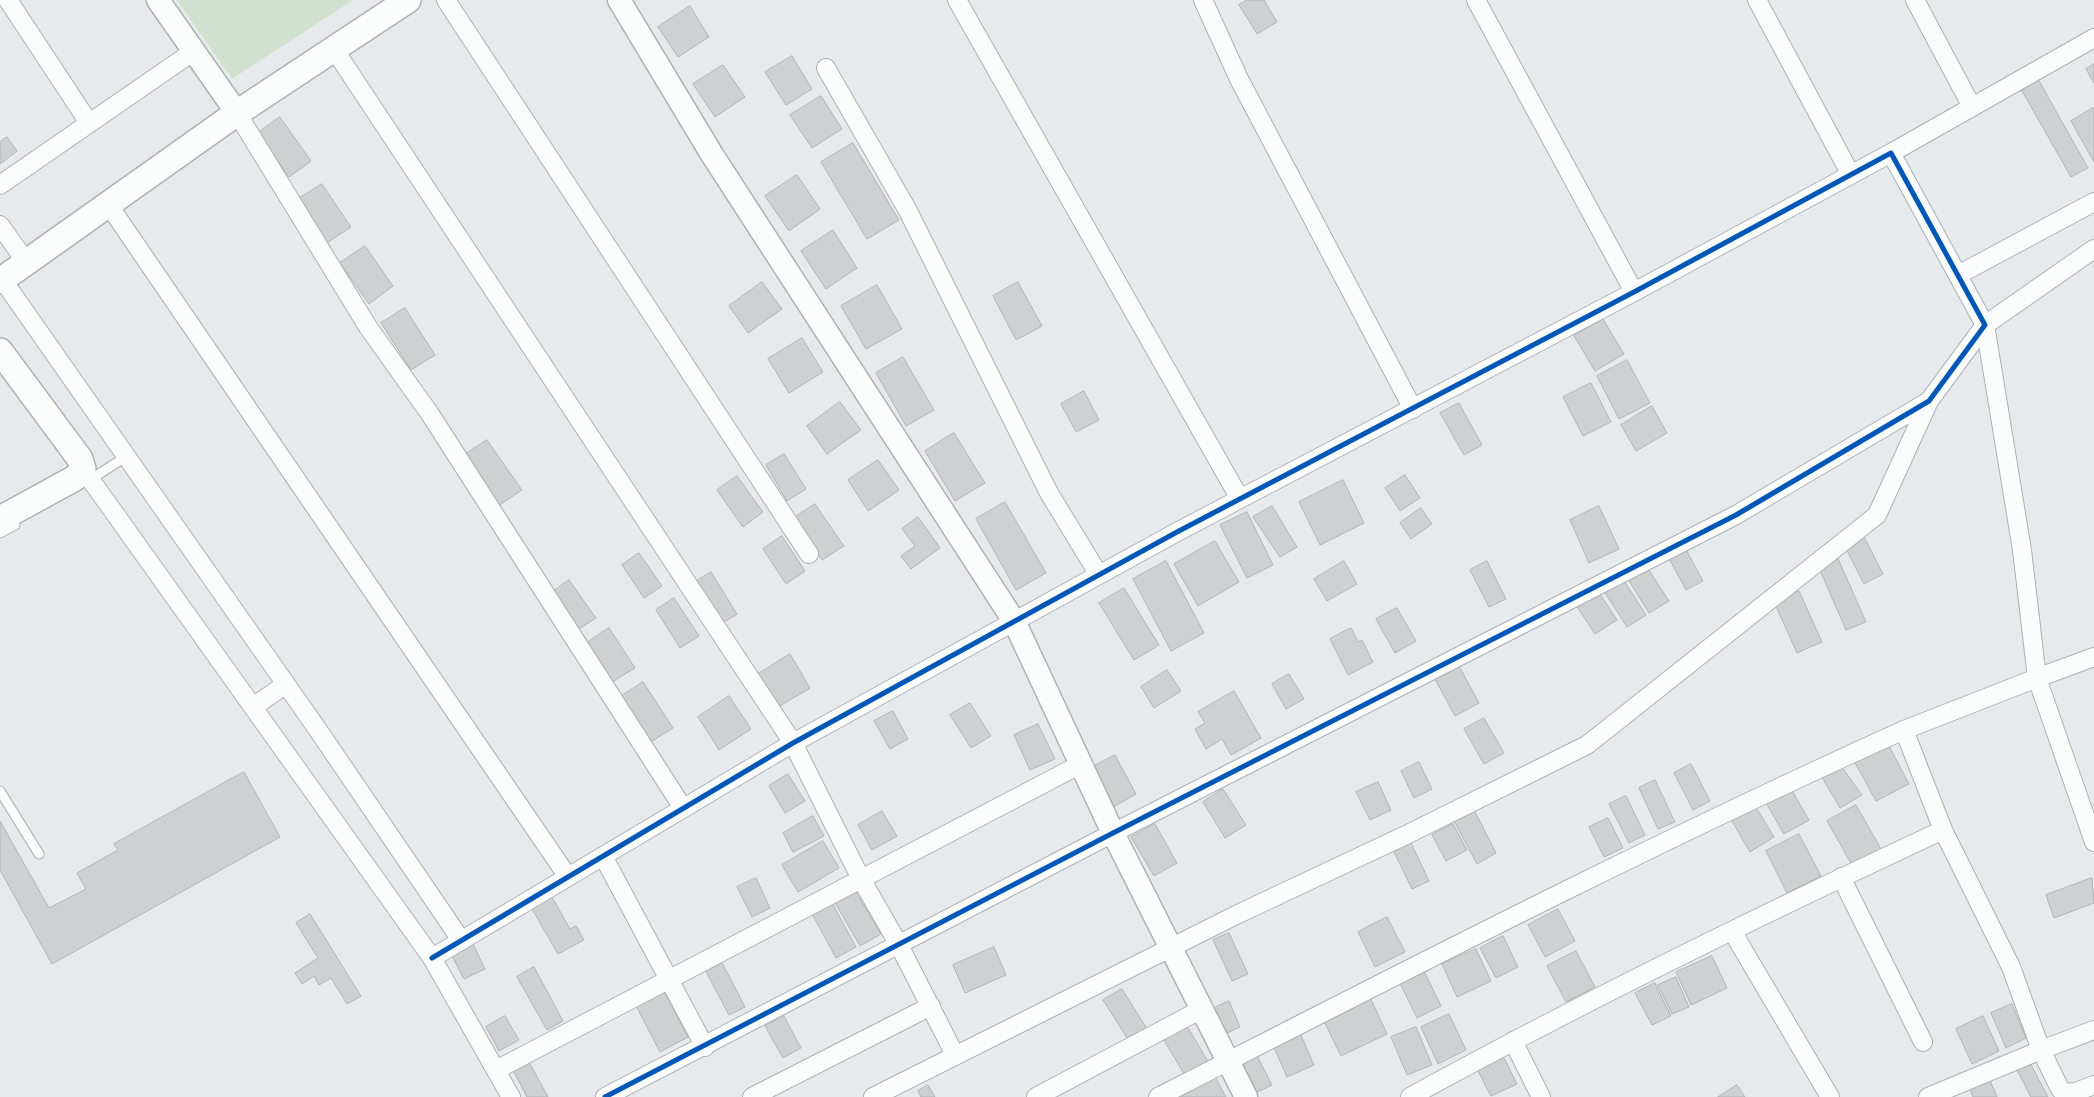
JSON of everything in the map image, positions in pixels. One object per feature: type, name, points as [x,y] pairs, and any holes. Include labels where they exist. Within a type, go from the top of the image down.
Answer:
[{"type":"main road","points":[[1,280],[237,113],[408,0]]},
{"type":"main road","points":[[0,351],[80,459],[86,475],[74,478],[0,519]]},
{"type":"street","points":[[8,0],[90,124]]},
{"type":"street","points":[[158,0],[237,113],[368,327],[435,422],[683,808]]},
{"type":"street","points":[[446,0],[809,554]]},
{"type":"street","points":[[619,0],[711,153],[1014,621],[1113,833],[1246,1097]]},
{"type":"street","points":[[957,0],[1240,499]]},
{"type":"street","points":[[1203,0],[1239,79],[1413,409]]},
{"type":"street","points":[[1476,0],[1634,292]]},
{"type":"street","points":[[1757,0],[1851,175]]},
{"type":"street","points":[[1915,0],[1972,107]]},
{"type":"street","points":[[432,958],[793,743],[1240,499],[1634,292],[1851,175],[2094,38]]},
{"type":"street","points":[[334,49],[793,743],[860,877],[899,945],[955,1054]]},
{"type":"street","points":[[0,185],[194,51]]},
{"type":"street","points":[[826,68],[907,209],[1049,493],[1099,575]]},
{"type":"street","points":[[1891,153],[1985,325],[2022,550],[2037,678],[2094,842]]},
{"type":"street","points":[[1958,275],[2094,202]]},
{"type":"street","points":[[108,204],[568,877]]},
{"type":"street","points":[[0,226],[26,262]]},
{"type":"street","points":[[873,1097],[955,1054],[1171,947],[1587,745],[1877,516],[1929,401],[1985,325],[2094,249]]},
{"type":"street","points":[[1,280],[127,456],[286,684],[461,940]]},
{"type":"street","points":[[605,1097],[1113,833],[1736,515],[1929,401]]},
{"type":"street","points":[[86,475],[432,958],[511,1097]]},
{"type":"street","points":[[1158,1097],[1767,792],[1904,730],[2094,657]]},
{"type":"street","points":[[253,707],[286,684]]},
{"type":"street","points":[[1904,730],[1943,830],[2011,967],[2041,1050],[2060,1089],[2064,1093],[2076,1092],[2094,1085]]},
{"type":"street","points":[[496,1070],[860,877],[1080,764]]},
{"type":"street","points":[[1410,1097],[1513,1041],[1732,931],[1841,877],[1943,830]]},
{"type":"street","points":[[603,856],[670,979],[704,1047]]},
{"type":"street","points":[[1841,877],[1923,1042]]},
{"type":"street","points":[[1732,931],[1823,1095]]},
{"type":"street","points":[[752,1097],[931,1006]]},
{"type":"street","points":[[1036,1097],[1202,1010]]},
{"type":"street","points":[[1928,1097],[2094,1030]]},
{"type":"street","points":[[1513,1041],[1541,1097]]},
{"type":"lane","points":[[66,495],[86,475],[127,456]]},
{"type":"lane","points":[[0,534],[25,519]]},
{"type":"lane","points":[[0,791],[39,854]]},
{"type":"green space","points":[[177,0],[353,0],[232,79]]},
{"type":"building","points":[[1247,0],[1264,0],[1277,22],[1257,34],[1239,5]]},
{"type":"building","points":[[690,6],[709,37],[678,57],[658,27]]},
{"type":"building","points":[[792,56],[812,89],[786,105],[765,72]]},
{"type":"building","points":[[2094,64],[2094,83],[2086,69]]},
{"type":"building","points":[[723,65],[745,97],[715,117],[693,84]]},
{"type":"building","points":[[2034,72],[2088,168],[2071,177],[2017,82]]},
{"type":"building","points":[[821,96],[842,129],[812,148],[790,115]]},
{"type":"building","points":[[2093,108],[2094,110],[2094,162],[2071,121]]},
{"type":"building","points":[[280,117],[311,161],[289,177],[258,133]]},
{"type":"building","points":[[7,137],[17,151],[0,164],[0,142]]},
{"type":"building","points":[[853,143],[899,220],[867,239],[821,162]]},
{"type":"building","points":[[797,175],[820,209],[789,231],[765,196]]},
{"type":"building","points":[[322,184],[351,227],[327,243],[298,199]]},
{"type":"building","points":[[833,230],[857,268],[826,289],[801,251]]},
{"type":"building","points":[[365,246],[393,286],[369,304],[340,263]]},
{"type":"building","points":[[762,282],[782,309],[748,333],[729,306]]},
{"type":"building","points":[[1018,282],[1042,326],[1016,340],[993,296]]},
{"type":"building","points":[[877,285],[902,329],[866,349],[841,306]]},
{"type":"building","points":[[405,308],[435,355],[411,370],[381,323]]},
{"type":"building","points":[[1603,319],[1624,354],[1595,371],[1574,336]]},
{"type":"building","points":[[802,338],[823,372],[789,393],[768,359]]},
{"type":"building","points":[[903,357],[934,410],[906,426],[876,373]]},
{"type":"building","points":[[1627,360],[1650,403],[1619,419],[1597,376]]},
{"type":"building","points":[[1591,383],[1611,422],[1583,436],[1563,397]]},
{"type":"building","points":[[1084,391],[1099,420],[1076,432],[1061,404]]},
{"type":"building","points":[[840,402],[861,430],[827,454],[807,426]]},
{"type":"building","points":[[1459,403],[1482,445],[1464,455],[1440,413]]},
{"type":"building","points":[[1652,406],[1667,433],[1636,451],[1621,425]]},
{"type":"building","points":[[954,433],[985,483],[955,501],[925,451]]},
{"type":"building","points":[[487,440],[522,490],[498,506],[463,456]]},
{"type":"building","points":[[784,454],[806,489],[787,501],[766,465]]},
{"type":"building","points":[[878,460],[899,490],[868,511],[848,480]]},
{"type":"building","points":[[1405,475],[1420,498],[1400,511],[1385,488]]},
{"type":"building","points":[[737,476],[763,512],[743,527],[717,490]]},
{"type":"building","points":[[1343,480],[1364,523],[1320,545],[1299,502]]},
{"type":"building","points":[[1005,502],[1046,573],[1016,590],[976,519]]},
{"type":"building","points":[[815,504],[844,546],[822,560],[794,518]]},
{"type":"building","points":[[1272,506],[1297,547],[1280,557],[1253,517]]},
{"type":"building","points":[[1599,506],[1619,549],[1589,563],[1570,520]]},
{"type":"building","points":[[1421,508],[1432,524],[1411,539],[1400,523]]},
{"type":"building","points":[[1247,512],[1273,565],[1247,578],[1220,525]]},
{"type":"building","points":[[918,517],[940,548],[911,569],[901,556],[915,546],[902,529]]},
{"type":"building","points":[[1862,533],[1883,574],[1864,584],[1845,547]]},
{"type":"building","points":[[782,536],[805,571],[786,584],[763,549]]},
{"type":"building","points":[[1215,541],[1239,582],[1198,606],[1174,564]]},
{"type":"building","points":[[1683,544],[1703,581],[1686,590],[1666,553]]},
{"type":"building","points":[[639,553],[662,586],[644,598],[622,565]]},
{"type":"building","points":[[1836,554],[1866,622],[1846,630],[1819,568]]},
{"type":"building","points":[[1166,561],[1204,633],[1171,651],[1133,579]]},
{"type":"building","points":[[1344,561],[1357,584],[1327,601],[1314,579]]},
{"type":"building","points":[[1487,561],[1506,599],[1489,607],[1470,570]]},
{"type":"building","points":[[1645,564],[1669,601],[1649,613],[1626,576]]},
{"type":"building","points":[[711,572],[737,614],[718,626],[692,584]]},
{"type":"building","points":[[1623,579],[1646,615],[1627,627],[1604,591]]},
{"type":"building","points":[[569,580],[596,618],[579,629],[553,592]]},
{"type":"building","points":[[1124,588],[1159,645],[1134,660],[1099,603]]},
{"type":"building","points":[[1598,591],[1617,620],[1595,634],[1576,605]]},
{"type":"building","points":[[1799,591],[1822,642],[1797,653],[1774,602]]},
{"type":"building","points":[[674,598],[699,636],[680,648],[656,610]]},
{"type":"building","points":[[1397,608],[1416,641],[1395,653],[1376,619]]},
{"type":"building","points":[[609,628],[635,668],[612,682],[587,643]]},
{"type":"building","points":[[1351,628],[1358,642],[1362,640],[1373,662],[1348,675],[1330,639]]},
{"type":"building","points":[[790,654],[810,688],[778,707],[758,674]]},
{"type":"building","points":[[1459,666],[1479,703],[1455,716],[1435,679]]},
{"type":"building","points":[[1167,670],[1181,691],[1154,708],[1141,687]]},
{"type":"building","points":[[1289,674],[1304,699],[1286,709],[1272,684]]},
{"type":"building","points":[[643,682],[673,728],[649,743],[620,697]]},
{"type":"building","points":[[1234,691],[1261,738],[1231,755],[1222,739],[1206,749],[1195,729],[1205,723],[1198,712]]},
{"type":"building","points":[[729,696],[751,729],[719,750],[698,717]]},
{"type":"building","points":[[970,703],[991,736],[971,748],[950,715]]},
{"type":"building","points":[[893,711],[908,739],[890,749],[874,721]]},
{"type":"building","points":[[1484,718],[1504,753],[1484,764],[1464,729]]},
{"type":"building","points":[[1038,724],[1055,759],[1030,770],[1014,735]]},
{"type":"building","points":[[1887,742],[1909,784],[1876,801],[1853,759]]},
{"type":"building","points":[[1115,755],[1136,794],[1113,807],[1091,768]]},
{"type":"building","points":[[1419,762],[1432,789],[1414,798],[1401,771]]},
{"type":"building","points":[[1838,762],[1862,795],[1840,808],[1819,772]]},
{"type":"building","points":[[1691,764],[1710,801],[1693,810],[1674,773]]},
{"type":"building","points":[[244,772],[280,837],[52,964],[0,870],[0,821],[49,908],[86,889],[77,873],[118,850],[114,844]]},
{"type":"building","points":[[788,774],[805,801],[785,813],[769,786]]},
{"type":"building","points":[[1655,780],[1675,822],[1658,829],[1639,788]]},
{"type":"building","points":[[1378,782],[1391,810],[1370,820],[1356,792]]},
{"type":"building","points":[[1790,787],[1809,820],[1784,834],[1765,801]]},
{"type":"building","points":[[1223,789],[1246,825],[1225,838],[1203,802]]},
{"type":"building","points":[[1626,796],[1645,835],[1629,843],[1609,804]]},
{"type":"building","points":[[1752,801],[1774,837],[1750,852],[1729,816]]},
{"type":"building","points":[[1856,805],[1881,849],[1852,865],[1827,821]]},
{"type":"building","points":[[1474,810],[1496,853],[1477,864],[1454,821]]},
{"type":"building","points":[[882,811],[897,836],[872,850],[858,825]]},
{"type":"building","points":[[813,816],[824,836],[793,852],[783,833]]},
{"type":"building","points":[[1608,818],[1623,848],[1604,857],[1589,827]]},
{"type":"building","points":[[1155,824],[1177,863],[1154,876],[1131,837]]},
{"type":"building","points":[[1453,824],[1467,850],[1446,861],[1432,835]]},
{"type":"building","points":[[1799,834],[1821,876],[1787,893],[1766,851]]},
{"type":"building","points":[[823,841],[839,868],[798,892],[782,865]]},
{"type":"building","points":[[1411,843],[1429,881],[1412,889],[1394,852]]},
{"type":"building","points":[[756,878],[770,908],[752,917],[737,887]]},
{"type":"building","points":[[2092,878],[2094,903],[2054,918],[2046,895]]},
{"type":"building","points":[[854,889],[881,934],[860,946],[834,901]]},
{"type":"building","points":[[552,897],[570,929],[576,926],[584,940],[558,954],[532,909]]},
{"type":"building","points":[[831,901],[856,947],[836,958],[811,912]]},
{"type":"building","points":[[1558,909],[1575,941],[1545,957],[1528,925]]},
{"type":"building","points":[[310,914],[361,996],[347,1004],[331,978],[319,985],[314,976],[302,984],[295,973],[318,958],[296,923]]},
{"type":"building","points":[[1387,917],[1405,952],[1375,967],[1358,932]]},
{"type":"building","points":[[1229,933],[1248,974],[1232,981],[1213,940]]},
{"type":"building","points":[[1503,936],[1518,967],[1496,978],[1480,948]]},
{"type":"building","points":[[473,944],[485,969],[464,979],[451,954]]},
{"type":"building","points":[[994,947],[1006,975],[965,993],[953,965]]},
{"type":"building","points":[[1476,949],[1491,981],[1457,997],[1442,964]]},
{"type":"building","points":[[1576,951],[1595,987],[1566,1002],[1547,966]]},
{"type":"building","points":[[1712,956],[1727,988],[1691,1005],[1676,972]]},
{"type":"building","points":[[720,959],[745,1007],[729,1015],[704,968]]},
{"type":"building","points":[[534,967],[563,1021],[547,1030],[517,977]]},
{"type":"building","points":[[1423,969],[1441,1006],[1417,1018],[1399,981]]},
{"type":"building","points":[[1676,977],[1689,1007],[1672,1014],[1658,985]]},
{"type":"building","points":[[1655,983],[1671,1016],[1652,1025],[1635,993]]},
{"type":"building","points":[[662,987],[688,1037],[660,1052],[634,1002]]},
{"type":"building","points":[[1122,989],[1147,1029],[1129,1041],[1103,1000]]},
{"type":"building","points":[[1369,995],[1387,1034],[1341,1056],[1322,1017]]},
{"type":"building","points":[[1229,1001],[1240,1027],[1221,1036],[1210,1010]]},
{"type":"building","points":[[2012,1004],[2026,1038],[2006,1048],[1991,1013]]},
{"type":"building","points":[[1449,1014],[1466,1050],[1438,1064],[1421,1027]]},
{"type":"building","points":[[505,1016],[519,1040],[499,1051],[486,1027]]},
{"type":"building","points":[[784,1016],[801,1048],[783,1058],[765,1026]]},
{"type":"building","points":[[1983,1016],[1999,1051],[1972,1064],[1956,1029]]},
{"type":"building","points":[[1185,1023],[1209,1063],[1186,1077],[1162,1037]]},
{"type":"building","points":[[1416,1027],[1432,1065],[1407,1075],[1391,1037]]},
{"type":"building","points":[[1300,1033],[1314,1065],[1287,1077],[1273,1045]]},
{"type":"building","points":[[1256,1054],[1272,1085],[1251,1095],[1235,1064]]},
{"type":"building","points":[[1504,1058],[1517,1084],[1491,1096],[1478,1071]]},
{"type":"building","points":[[529,1062],[548,1097],[527,1097],[513,1070]]},
{"type":"building","points":[[2030,1063],[2048,1097],[2031,1097],[2017,1070]]},
{"type":"building","points":[[1213,1073],[1226,1097],[1182,1097],[1179,1092]]},
{"type":"building","points":[[1989,1078],[1997,1097],[1973,1097],[1969,1087]]},
{"type":"building","points":[[928,1085],[935,1097],[921,1097],[918,1091]]},
{"type":"building","points":[[1737,1085],[1745,1097],[1718,1097]]},
{"type":"cycle path","points":[[432,958],[793,743],[1177,532],[1634,292],[1891,153],[1985,325],[1929,401],[1736,515],[1113,833],[605,1097]]}]
